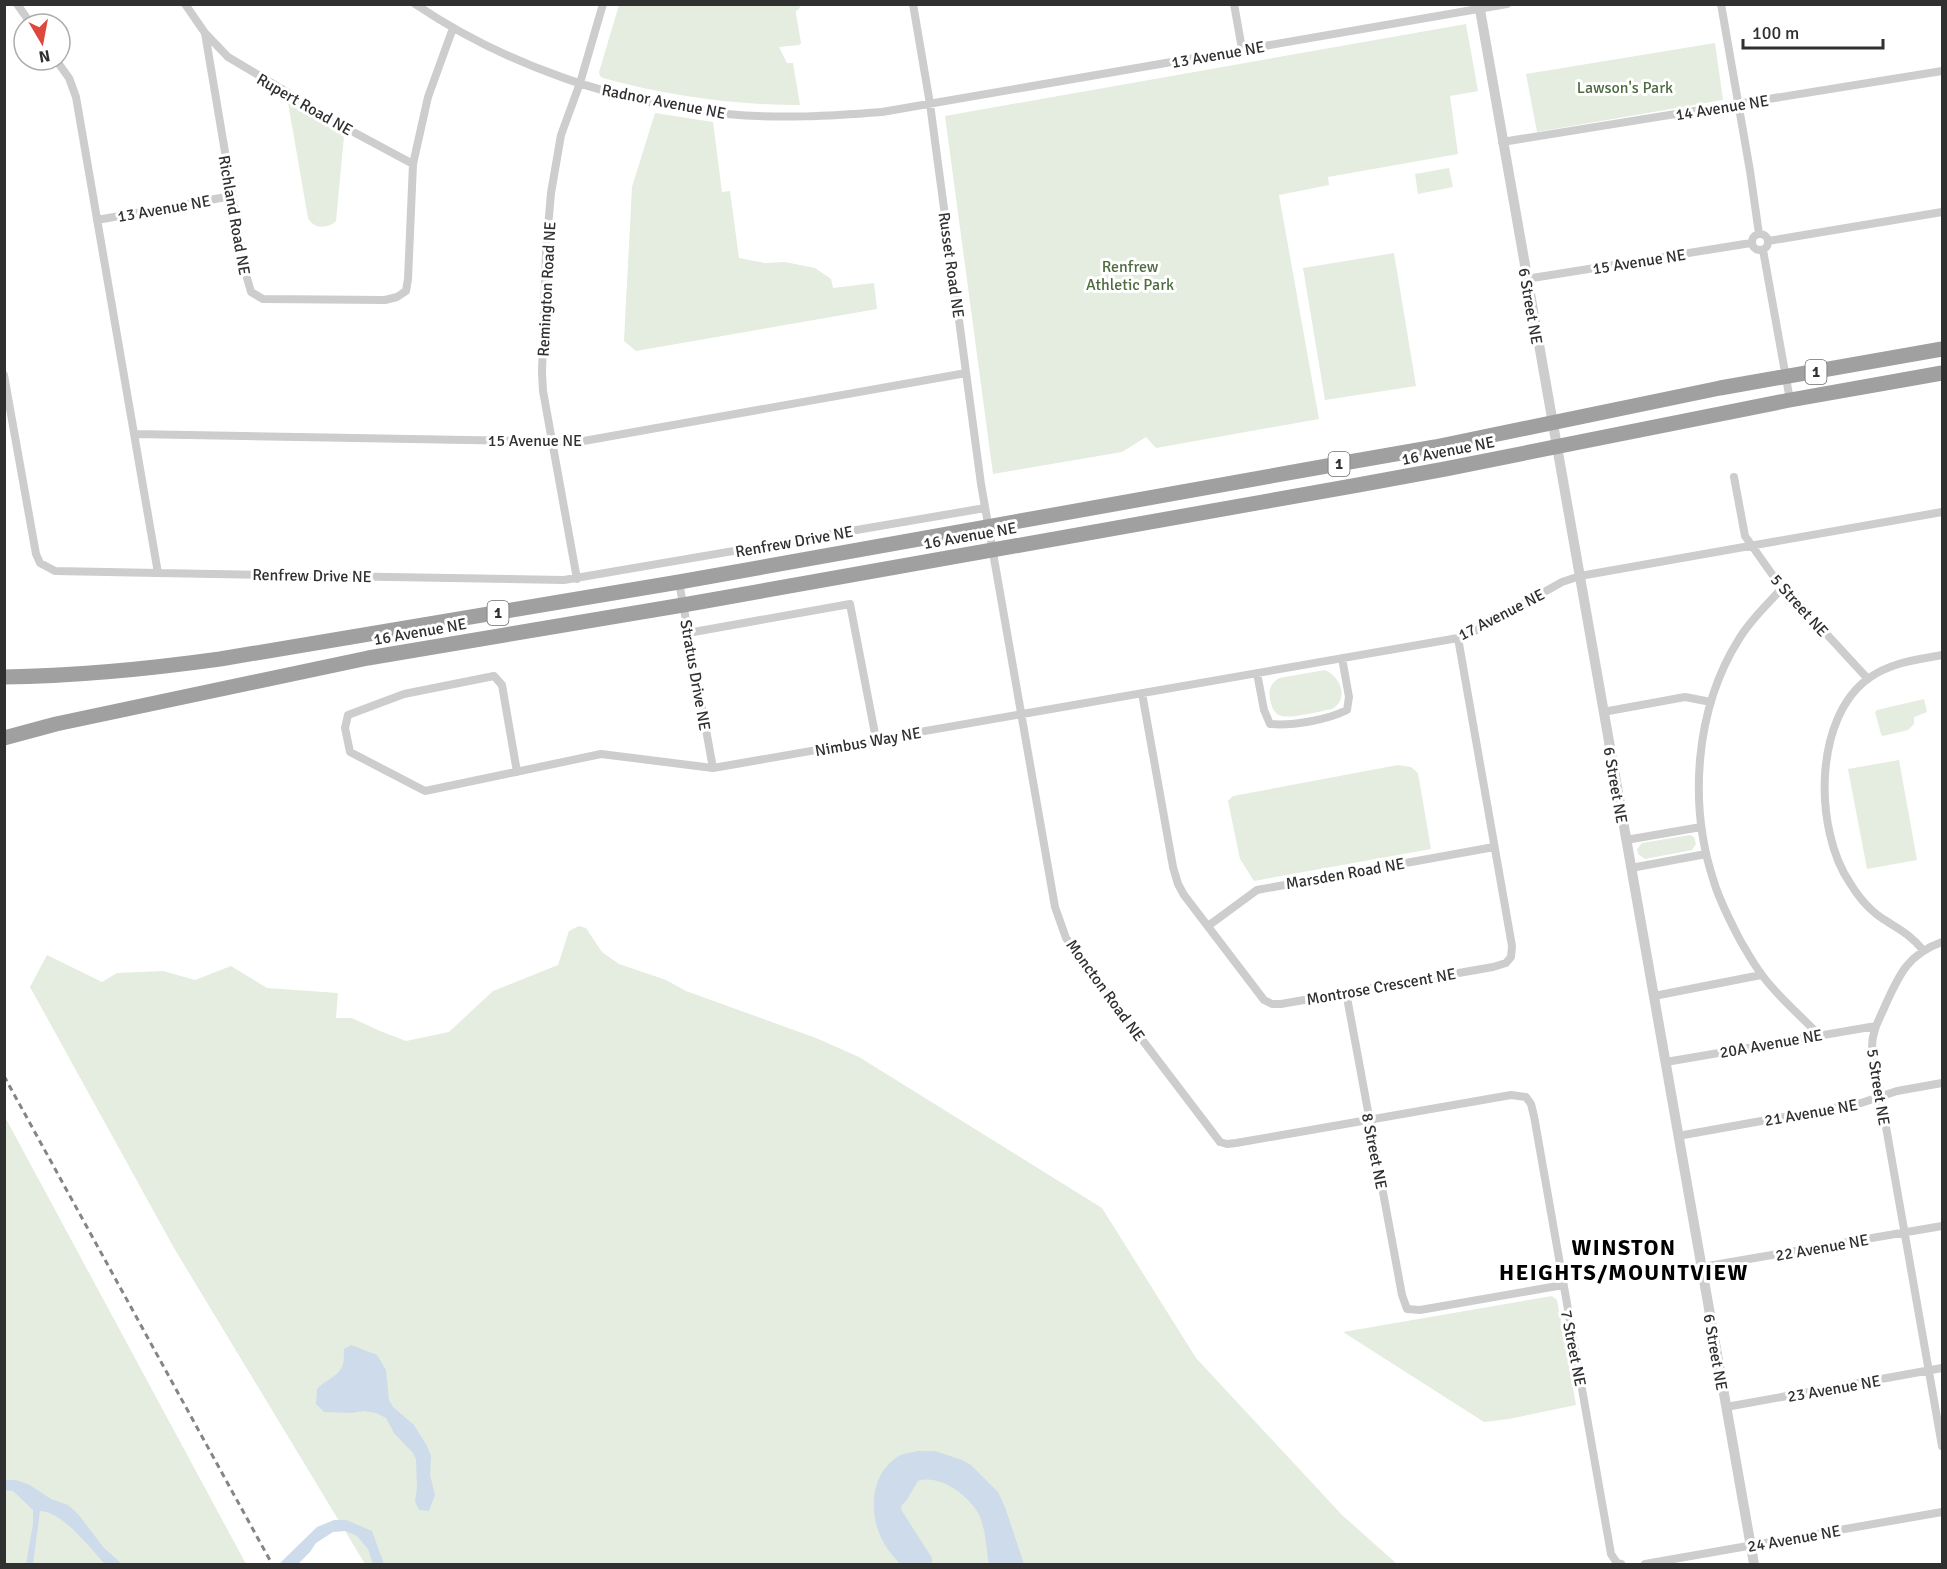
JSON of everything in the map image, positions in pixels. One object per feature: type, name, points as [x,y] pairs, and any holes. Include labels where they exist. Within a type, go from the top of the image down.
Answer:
[{"type":"highway","name":"16 Avenue NE","points":[[4,677],[82,674],[209,660],[679,582],[1435,447],[1786,377],[1942,349]]},
{"type":"highway","name":"16 Avenue NE","points":[[4,738],[56,724],[368,658],[683,605],[1436,471],[1790,400],[1942,373]]},
{"type":"street","name":"Richland Road NE","points":[[185,4],[205,33],[248,284],[251,292],[263,299],[385,300],[398,297],[406,291],[413,164],[428,97],[453,28]]},
{"type":"street","name":"Radnor Avenue NE","points":[[415,4],[453,28],[517,60],[580,83],[649,101],[703,111],[756,116],[836,116],[882,112],[930,104]]},
{"type":"street","name":"Remington Road NE","points":[[577,579],[543,391],[546,251],[550,205],[561,135],[580,83],[603,4]]},
{"type":"street","name":"Russet Road NE","points":[[913,4],[930,104],[988,526]]},
{"type":"street","points":[[1234,4],[1242,50]]},
{"type":"street","name":"13 Avenue NE","points":[[930,104],[1479,7],[1507,4]]},
{"type":"street","points":[[1721,4],[1759,234]]},
{"type":"street","name":"6 Street NE","points":[[1479,7],[1754,1564]]},
{"type":"street","name":"Rupert Road NE","points":[[205,33],[228,57],[318,113],[413,164]]},
{"type":"street","name":"14 Avenue NE","points":[[1502,142],[1942,71]]},
{"type":"street","points":[[65,72],[76,97],[158,573]]},
{"type":"street","name":"13 Avenue NE","points":[[97,220],[232,196]]},
{"type":"street","points":[[1768,241],[1942,212]]},
{"type":"street","points":[[1759,234],[1764,234],[1768,241],[1763,250],[1755,249],[1751,243],[1752,238],[1759,234]]},
{"type":"street","name":"15 Avenue NE","points":[[1526,279],[1751,243]]},
{"type":"street","points":[[1763,250],[1790,400]]},
{"type":"street","name":"15 Avenue NE","points":[[134,434],[578,442],[966,373]]},
{"type":"street","name":"Renfrew Drive NE","points":[[4,375],[36,554],[40,563],[48,568],[64,572],[577,579],[985,508]]},
{"type":"street","name":"5 Street NE","points":[[1734,477],[1745,536],[1783,587],[1868,679]]},
{"type":"street","name":"17 Avenue NE","points":[[1022,713],[1458,638],[1562,582],[1580,576],[1942,512]]},
{"type":"street","name":"Moncton Road NE","points":[[988,526],[1055,907],[1062,928],[1080,958],[1220,1142],[1236,1143],[1369,1120]]},
{"type":"street","name":"Stratus Drive NE","points":[[679,582],[713,768]]},
{"type":"street","points":[[1783,587],[1739,639],[1716,686],[1700,760],[1701,827],[1714,882],[1727,916],[1761,975],[1819,1035]]},
{"type":"street","points":[[688,633],[850,604],[876,739]]},
{"type":"street","name":"Montrose Crescent NE","points":[[1142,693],[1175,876],[1184,895],[1264,1000],[1272,1004],[1346,992],[1506,963],[1511,957],[1512,946],[1458,638]]},
{"type":"street","points":[[1942,655],[1892,665],[1868,679],[1846,702],[1832,732],[1826,768],[1829,832],[1836,858],[1845,876],[1876,913],[1911,936],[1923,950],[1942,942]]},
{"type":"street","points":[[1257,673],[1264,710],[1270,724],[1282,725],[1336,716],[1347,710],[1349,697],[1342,658]]},
{"type":"street","name":"Nimbus Way NE","points":[[517,771],[502,686],[494,676],[404,694],[348,715],[345,728],[350,752],[425,791],[601,754],[713,768],[1022,713]]},
{"type":"street","points":[[1603,712],[1685,697],[1711,702]]},
{"type":"street","points":[[1626,840],[1701,827]]},
{"type":"street","name":"Marsden Road NE","points":[[1208,926],[1257,890],[1494,848]]},
{"type":"street","points":[[1631,868],[1706,854]]},
{"type":"street","name":"5 Street NE","points":[[1923,950],[1899,976],[1875,1026],[1872,1047],[1942,1446]]},
{"type":"street","points":[[1654,996],[1761,975]]},
{"type":"street","name":"8 Street NE","points":[[1346,992],[1402,1295],[1407,1309],[1420,1310],[1563,1285]]},
{"type":"street","name":"20A Avenue NE","points":[[1666,1062],[1875,1026]]},
{"type":"street","name":"21 Avenue NE","points":[[1678,1136],[1861,1104],[1880,1096],[1942,1083]]},
{"type":"street","name":"7 Street NE","points":[[1369,1120],[1511,1095],[1526,1097],[1531,1104],[1611,1554],[1619,1564]]},
{"type":"street","name":"22 Avenue NE","points":[[1702,1267],[1942,1226]]},
{"type":"street","name":"23 Avenue NE","points":[[1726,1407],[1942,1368]]},
{"type":"street","name":"24 Avenue NE","points":[[1645,1564],[1942,1512]]},
{"type":"green space","points":[[619,5],[799,5],[800,8],[796,14],[801,43],[779,47],[787,63],[793,63],[800,105],[701,98],[652,90],[600,76],[599,72]]},
{"type":"green space","name":"Renfrew Athletic Park","points":[[1466,24],[1478,91],[1450,96],[1458,154],[1328,177],[1329,185],[1279,195],[1319,419],[1156,448],[1146,437],[1122,452],[993,474],[945,116]]},
{"type":"green space","name":"Lawson's Park","points":[[1715,43],[1723,100],[1537,132],[1526,74]]},
{"type":"green space","points":[[288,103],[344,136],[336,221],[333,224],[321,227],[310,222],[308,218]]},
{"type":"green space","points":[[655,113],[713,122],[722,192],[730,191],[739,258],[765,263],[785,262],[815,268],[831,279],[833,288],[874,283],[877,309],[636,351],[624,341],[632,187]]},
{"type":"green space","points":[[1449,168],[1453,187],[1418,194],[1415,174]]},
{"type":"green space","points":[[1394,253],[1416,386],[1325,400],[1303,268]]},
{"type":"green space","points":[[1325,670],[1339,682],[1342,694],[1337,705],[1332,709],[1297,716],[1283,716],[1275,712],[1269,693],[1276,680]]},
{"type":"green space","points":[[1924,699],[1927,712],[1914,717],[1914,724],[1908,730],[1883,736],[1881,734],[1875,712],[1877,710]]},
{"type":"green space","points":[[1899,760],[1917,860],[1867,869],[1848,769]]},
{"type":"green space","points":[[1398,765],[1411,767],[1418,773],[1431,849],[1254,881],[1240,859],[1228,801],[1233,796]]},
{"type":"green space","points":[[1690,835],[1694,837],[1696,844],[1692,850],[1645,859],[1638,854],[1637,849],[1642,843]]},
{"type":"green space","points":[[579,926],[586,928],[602,952],[619,964],[816,1038],[859,1057],[1102,1208],[1196,1358],[1342,1515],[1397,1564],[365,1564],[174,1248],[30,987],[47,955],[102,982],[117,973],[163,971],[195,980],[231,966],[267,988],[338,993],[336,1018],[352,1018],[406,1041],[449,1032],[493,991],[558,965],[569,931]]},
{"type":"green space","points":[[5,1117],[246,1564],[5,1564]]},
{"type":"green space","points":[[1552,1296],[1557,1300],[1576,1405],[1509,1419],[1484,1422],[1343,1332]]},
{"type":"water","points":[[351,1345],[377,1355],[386,1370],[389,1400],[393,1407],[414,1425],[427,1446],[431,1456],[430,1475],[435,1495],[429,1511],[419,1510],[415,1502],[416,1459],[394,1433],[386,1418],[376,1413],[363,1411],[324,1412],[316,1404],[317,1389],[338,1372],[344,1362],[344,1349]]},
{"type":"water","points":[[917,1451],[935,1451],[962,1460],[971,1465],[998,1492],[1024,1564],[989,1564],[983,1525],[973,1506],[960,1493],[944,1483],[926,1480],[918,1481],[901,1506],[932,1558],[932,1562],[929,1564],[900,1564],[880,1536],[875,1515],[875,1493],[877,1483],[888,1465],[901,1455]]},
{"type":"water","points":[[4,1480],[16,1480],[30,1485],[51,1499],[68,1505],[78,1514],[104,1548],[122,1564],[105,1564],[58,1517],[40,1511],[33,1564],[26,1564],[33,1510],[13,1491],[5,1490]]},
{"type":"water","points":[[334,1520],[346,1520],[372,1531],[384,1564],[373,1564],[368,1549],[357,1536],[346,1531],[333,1532],[316,1543],[298,1564],[279,1564],[317,1527]]},
{"type":"railway","points":[[4,1076],[272,1564]]},
{"type":"district","name":"WINSTON HEIGHTS/MOUNTVIEW","points":[[1624,1260]]}]
